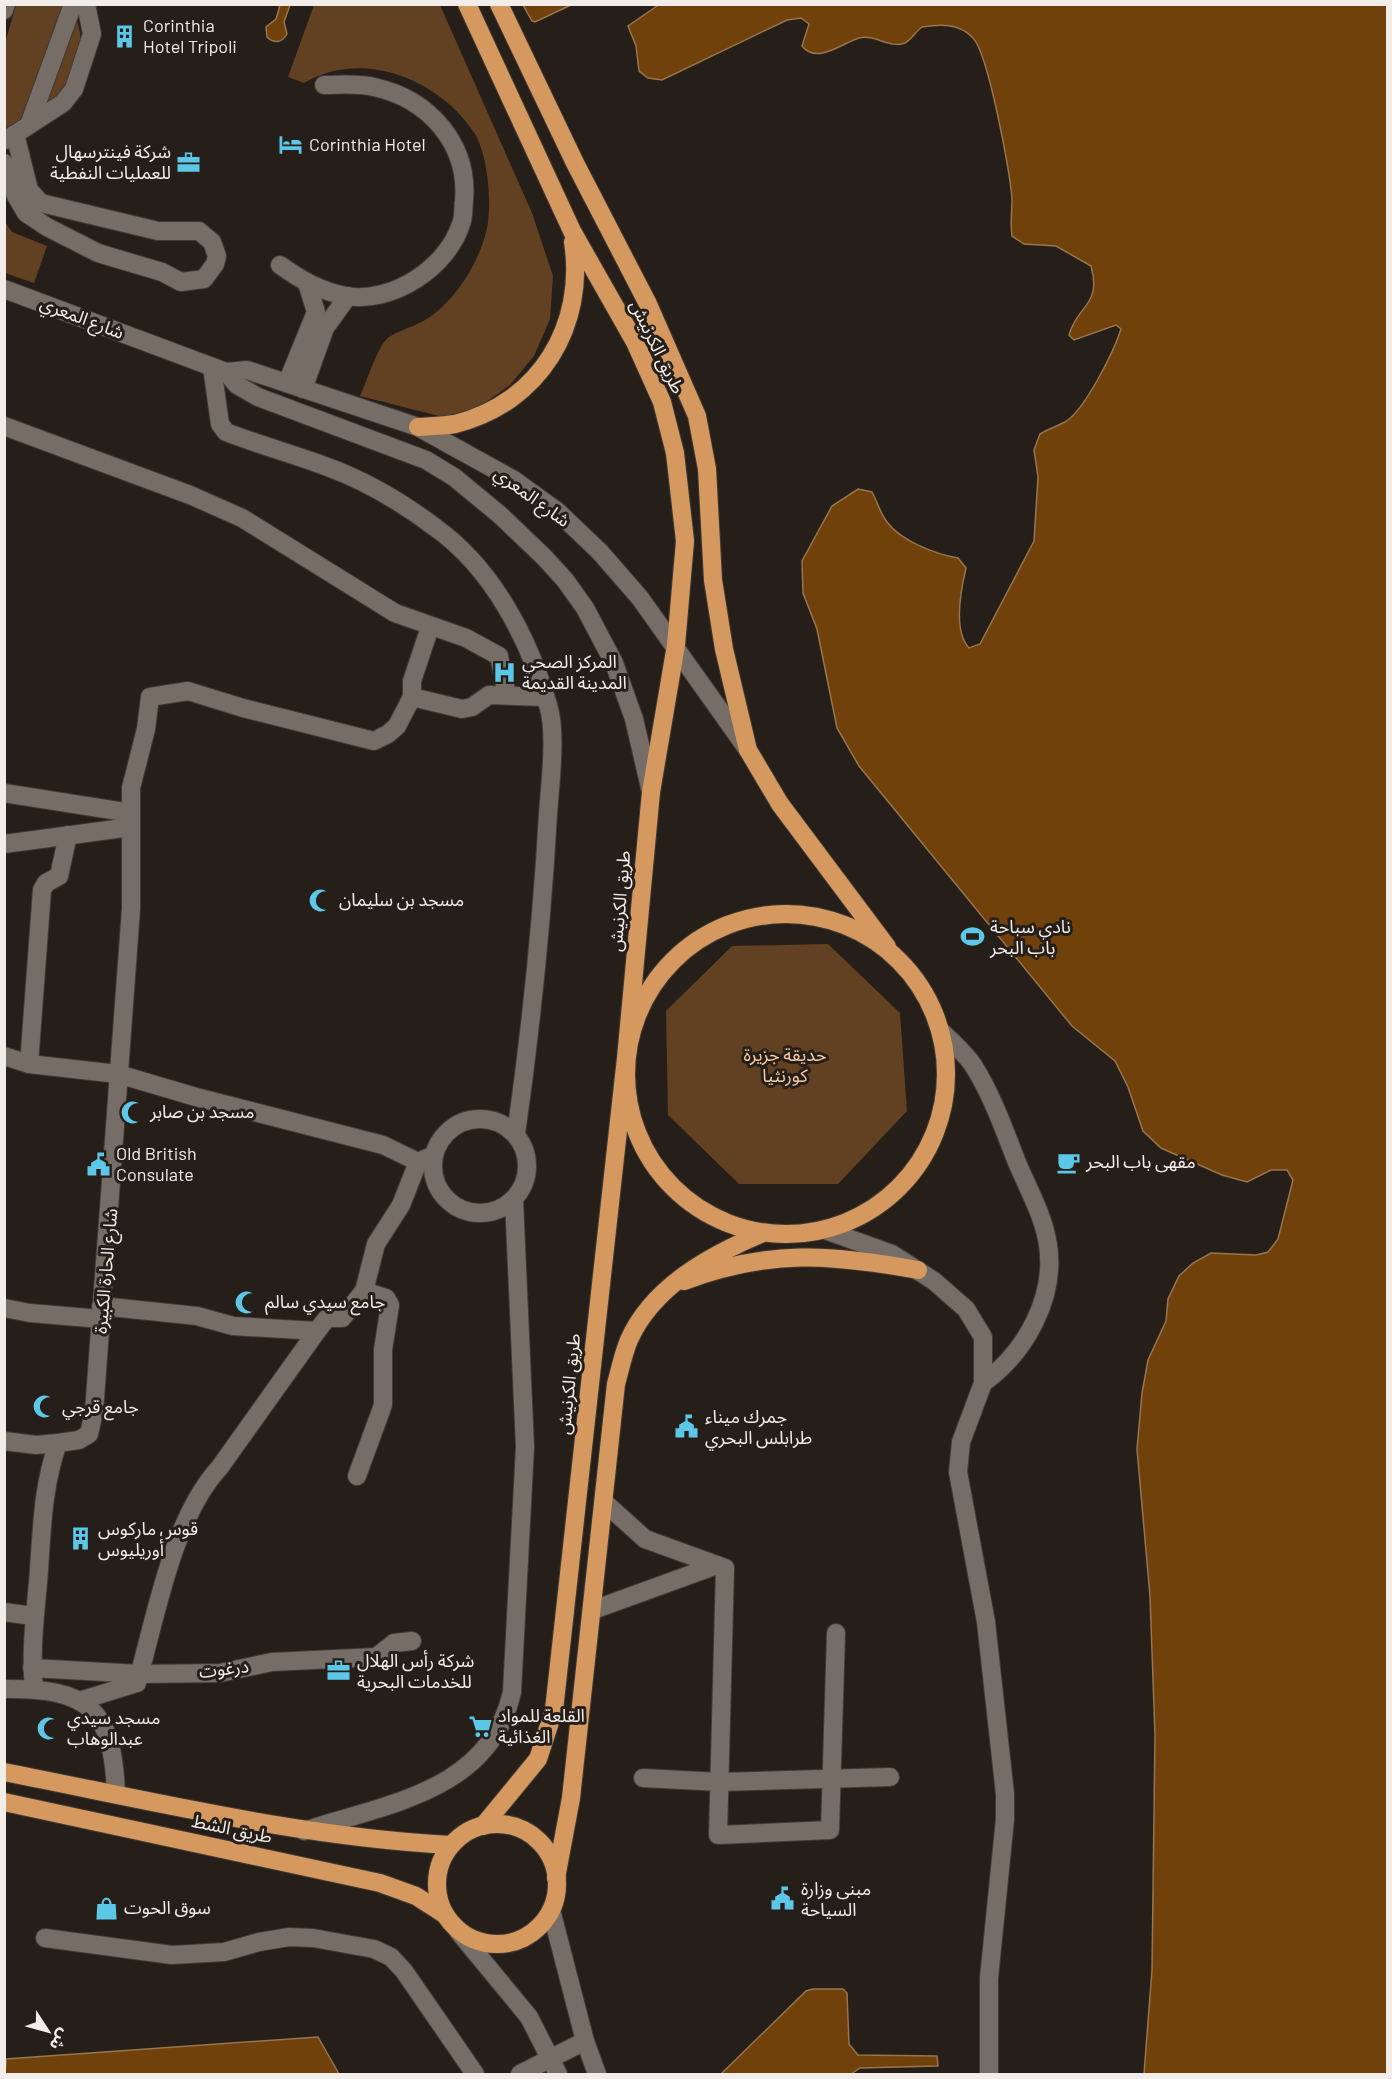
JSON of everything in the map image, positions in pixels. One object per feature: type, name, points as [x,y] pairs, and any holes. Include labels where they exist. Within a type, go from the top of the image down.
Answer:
[{"type":"highway","name":"طريق الكرنيش","points":[[467,4],[572,231],[635,342],[662,402],[675,453],[685,541],[676,645],[651,792],[626,1058],[554,1710],[538,1759],[483,1826]]},
{"type":"highway","name":"طريق الكرنيش","points":[[499,4],[575,163],[648,304],[697,416],[707,470],[715,591],[724,649],[748,750],[780,804],[887,947]]},
{"type":"highway","points":[[418,427],[454,424],[488,412],[518,393],[544,368],[562,337],[574,303],[577,267],[572,231]]},
{"type":"highway","points":[[803,914],[825,917],[857,929],[887,947],[910,971],[929,1000],[942,1032],[946,1059],[946,1088],[941,1116],[932,1142],[917,1167],[884,1201],[852,1220],[825,1230],[763,1233],[714,1217],[688,1202],[659,1173],[638,1138],[627,1098],[626,1058],[634,1024],[648,992],[677,957],[694,942],[724,925],[757,916],[803,914]]},
{"type":"highway","points":[[556,1878],[552,1862],[544,1847],[532,1835],[500,1824],[483,1826],[460,1836],[451,1845],[441,1862],[436,1880],[438,1898],[444,1914],[458,1931],[473,1940],[491,1945],[509,1943],[526,1937],[540,1926],[551,1910],[556,1894],[556,1878],[572,1798],[616,1384],[629,1341],[638,1323],[674,1285],[700,1262],[763,1233]]},
{"type":"highway","points":[[674,1285],[700,1275],[761,1260],[810,1256],[864,1260],[918,1270]]},
{"type":"highway","name":"طريق الشط","points":[[4,1772],[304,1831],[390,1842],[451,1845]]},
{"type":"highway","name":"طريق الشط","points":[[4,1802],[380,1883],[416,1896],[444,1914]]},
{"type":"street","points":[[4,10],[6,4]]},
{"type":"street","points":[[4,163],[16,196],[26,213],[98,253],[162,272],[181,282],[204,279],[215,264],[217,256],[212,242],[199,231],[158,231],[41,203],[29,190],[16,134],[73,4]]},
{"type":"street","points":[[16,134],[63,103],[74,89],[92,34],[86,4]]},
{"type":"street","points":[[280,265],[307,284],[348,296],[371,295],[398,289],[425,274],[443,254],[461,224],[465,183],[455,144],[428,112],[397,94],[372,86],[324,85]]},
{"type":"street","points":[[295,386],[316,312],[307,284]]},
{"type":"street","name":"شارع المعري","points":[[4,289],[219,370],[237,385],[258,397],[426,460],[454,477],[500,515],[544,557],[566,580],[585,608],[614,663],[634,719],[651,792]]},
{"type":"street","points":[[295,386],[325,328],[348,296]]},
{"type":"street","points":[[219,370],[220,424],[226,432],[327,466],[386,496],[437,528],[482,572],[524,639],[549,705],[551,739],[546,861],[537,973],[516,1134]]},
{"type":"street","name":"شارع المعري","points":[[219,370],[247,370],[418,427],[514,480],[557,511],[600,552],[676,645],[707,695],[748,750]]},
{"type":"street","points":[[4,426],[190,495],[242,518],[395,613],[466,638],[499,656],[507,695]]},
{"type":"street","points":[[430,627],[412,681],[412,697],[462,709],[472,707],[489,695],[545,698]]},
{"type":"street","points":[[499,656],[524,639]]},
{"type":"street","name":"شارع الحارة الكبيرة","points":[[4,1441],[36,1445],[79,1440],[89,1434],[93,1424],[111,1212],[118,1074],[131,909],[131,788],[147,729],[150,697],[188,691],[243,708],[374,741],[388,735],[397,726],[412,697]]},
{"type":"street","points":[[4,793],[131,820]]},
{"type":"street","points":[[4,844],[68,835],[131,820]]},
{"type":"street","points":[[29,1064],[42,890],[46,883],[59,876],[68,835]]},
{"type":"street","points":[[942,1032],[972,1064],[1005,1132],[1046,1237],[1049,1258],[1044,1294],[1025,1342],[1006,1365],[983,1383]]},
{"type":"street","points":[[4,1056],[29,1064],[118,1074],[426,1158],[433,1170],[436,1185],[445,1198],[457,1208],[482,1214],[504,1207],[514,1200],[525,1180],[528,1169],[527,1156],[516,1134],[493,1120],[478,1118],[463,1122],[450,1130],[426,1158],[376,1244],[364,1291],[342,1318],[327,1318],[220,1467],[204,1485],[157,1600],[137,1683],[79,1701]]},
{"type":"street","points":[[304,1831],[406,1800],[451,1779],[483,1750],[499,1728],[509,1705],[525,1447],[514,1200]]},
{"type":"street","points":[[825,1230],[871,1245],[918,1270],[966,1309],[983,1337],[992,1346],[1006,1350],[1025,1342]]},
{"type":"street","points":[[357,1476],[383,1405],[383,1350],[390,1305],[386,1298],[364,1291]]},
{"type":"street","points":[[4,1308],[30,1313],[101,1312],[197,1316],[233,1326],[317,1331]]},
{"type":"street","points":[[983,1337],[983,1383],[961,1442],[958,1472],[986,1622],[1005,1794],[1005,1819],[989,1978],[989,2074]]},
{"type":"street","points":[[34,1689],[33,1616],[40,1526],[49,1469],[58,1443]]},
{"type":"street","points":[[604,1502],[645,1539],[722,1565],[726,1572],[718,1835],[830,1830],[836,1634]]},
{"type":"street","points":[[593,1610],[717,1565]]},
{"type":"street","points":[[4,1612],[33,1616]]},
{"type":"street","name":"درغوت","points":[[32,1668],[140,1674],[220,1673],[272,1662],[376,1657],[394,1643],[412,1641]]},
{"type":"street","points":[[4,1689],[54,1690],[79,1701],[95,1713],[106,1732],[113,1757],[116,1794]]},
{"type":"street","points":[[643,1778],[720,1782],[890,1777]]},
{"type":"street","points":[[551,1910],[585,2041],[597,2074]]},
{"type":"street","points":[[458,1931],[529,2017],[555,2067]]},
{"type":"street","points":[[45,1938],[172,1955],[224,1952],[289,1937],[313,1938],[374,1949],[391,1957],[404,1971],[475,2074]]},
{"type":"street","points":[[520,2074],[555,2067],[585,2041]]},
{"type":"green space","points":[[16,5],[69,5],[79,27],[81,47],[71,91],[5,131],[5,43]]},
{"type":"green space","points":[[314,5],[440,5],[532,213],[553,276],[550,319],[534,356],[510,385],[479,407],[443,417],[360,396],[385,341],[435,313],[455,293],[471,269],[483,244],[488,222],[488,182],[483,155],[475,134],[442,98],[421,84],[374,69],[350,68],[327,73],[304,83],[288,77]]},
{"type":"green space","points":[[5,222],[12,232],[47,246],[34,283],[5,273]]},
{"type":"green space","name":"حديقة جزيرة كورنثيا","points":[[828,944],[900,1013],[907,1111],[838,1184],[739,1184],[668,1115],[666,1011],[732,946]]},
{"type":"shaded area","points":[[660,4],[1387,5],[1387,2074],[1144,2074],[1152,1970],[1155,1735],[1150,1596],[1137,1449],[1142,1393],[1148,1360],[1166,1321],[1168,1299],[1179,1276],[1193,1263],[1211,1253],[1256,1255],[1268,1252],[1278,1239],[1293,1180],[1287,1170],[1271,1170],[1247,1182],[1222,1175],[1161,1148],[1143,1131],[1128,1087],[1115,1061],[1072,1026],[859,766],[837,728],[817,629],[803,593],[802,561],[832,506],[858,489],[872,492],[893,529],[929,550],[958,558],[966,568],[960,610],[961,631],[969,648],[980,644],[1034,541],[1038,477],[1034,450],[1040,434],[1065,422],[1081,406],[1105,365],[1121,329],[1116,325],[1074,340],[1069,335],[1073,325],[1091,298],[1094,279],[1091,266],[1056,246],[1024,244],[1012,236],[1011,186],[998,115],[979,48],[968,33],[955,27],[929,26],[922,27],[905,43],[894,44],[865,37],[830,51],[815,53],[802,46],[809,24],[801,18],[787,20],[662,80],[648,78],[639,71],[636,46],[628,26]]},
{"type":"shaded area","points":[[280,5],[290,5],[284,22],[287,34],[280,41],[275,42],[267,37],[266,27],[276,19]]},
{"type":"shaded area","points":[[523,5],[571,5],[535,22],[532,21]]},
{"type":"shaded area","points":[[843,1989],[847,1993],[849,2044],[858,2055],[937,2056],[938,2066],[860,2068],[851,2074],[721,2074],[806,1991]]},
{"type":"shaded area","points":[[318,2037],[339,2074],[5,2074],[6,2059]]},
{"type":"place","name":"Corinthia Hotel Tripoli","points":[[125,36]]},
{"type":"place","name":"Corinthia Hotel","points":[[291,145]]},
{"type":"place","name":"شركة فينترسهال للعمليات النفطية","points":[[189,162]]},
{"type":"place","name":"المركز الصحي المدينة القديمة","points":[[504,672]]},
{"type":"place","name":"مسجد بن سليمان","points":[[321,900]]},
{"type":"place","name":"نادي سباحة باب البحر","points":[[972,937]]},
{"type":"place","name":"مسجد بن صابر","points":[[132,1112]]},
{"type":"place","name":"مقهى باب البحر","points":[[1068,1162]]},
{"type":"place","name":"Old British Consulate","points":[[98,1164]]},
{"type":"place","name":"جامع سيدي سالم","points":[[247,1302]]},
{"type":"place","name":"جامع قرجي","points":[[44,1407]]},
{"type":"place","name":"جمرك ميناء طرابلس البحري","points":[[687,1427]]},
{"type":"place","name":"قوس ماركوس أوريليوس","points":[[80,1539]]},
{"type":"place","name":"شركة رأس الهلال للخدمات البحرية","points":[[339,1671]]},
{"type":"place","name":"القلعة للمواد الغذائية","points":[[480,1726]]},
{"type":"place","name":"مسجد سيدي عبدالوهاب","points":[[49,1728]]},
{"type":"place","name":"مبنى وزارة السياحة","points":[[783,1899]]},
{"type":"place","name":"سوق الحوت","points":[[106,1908]]}]
